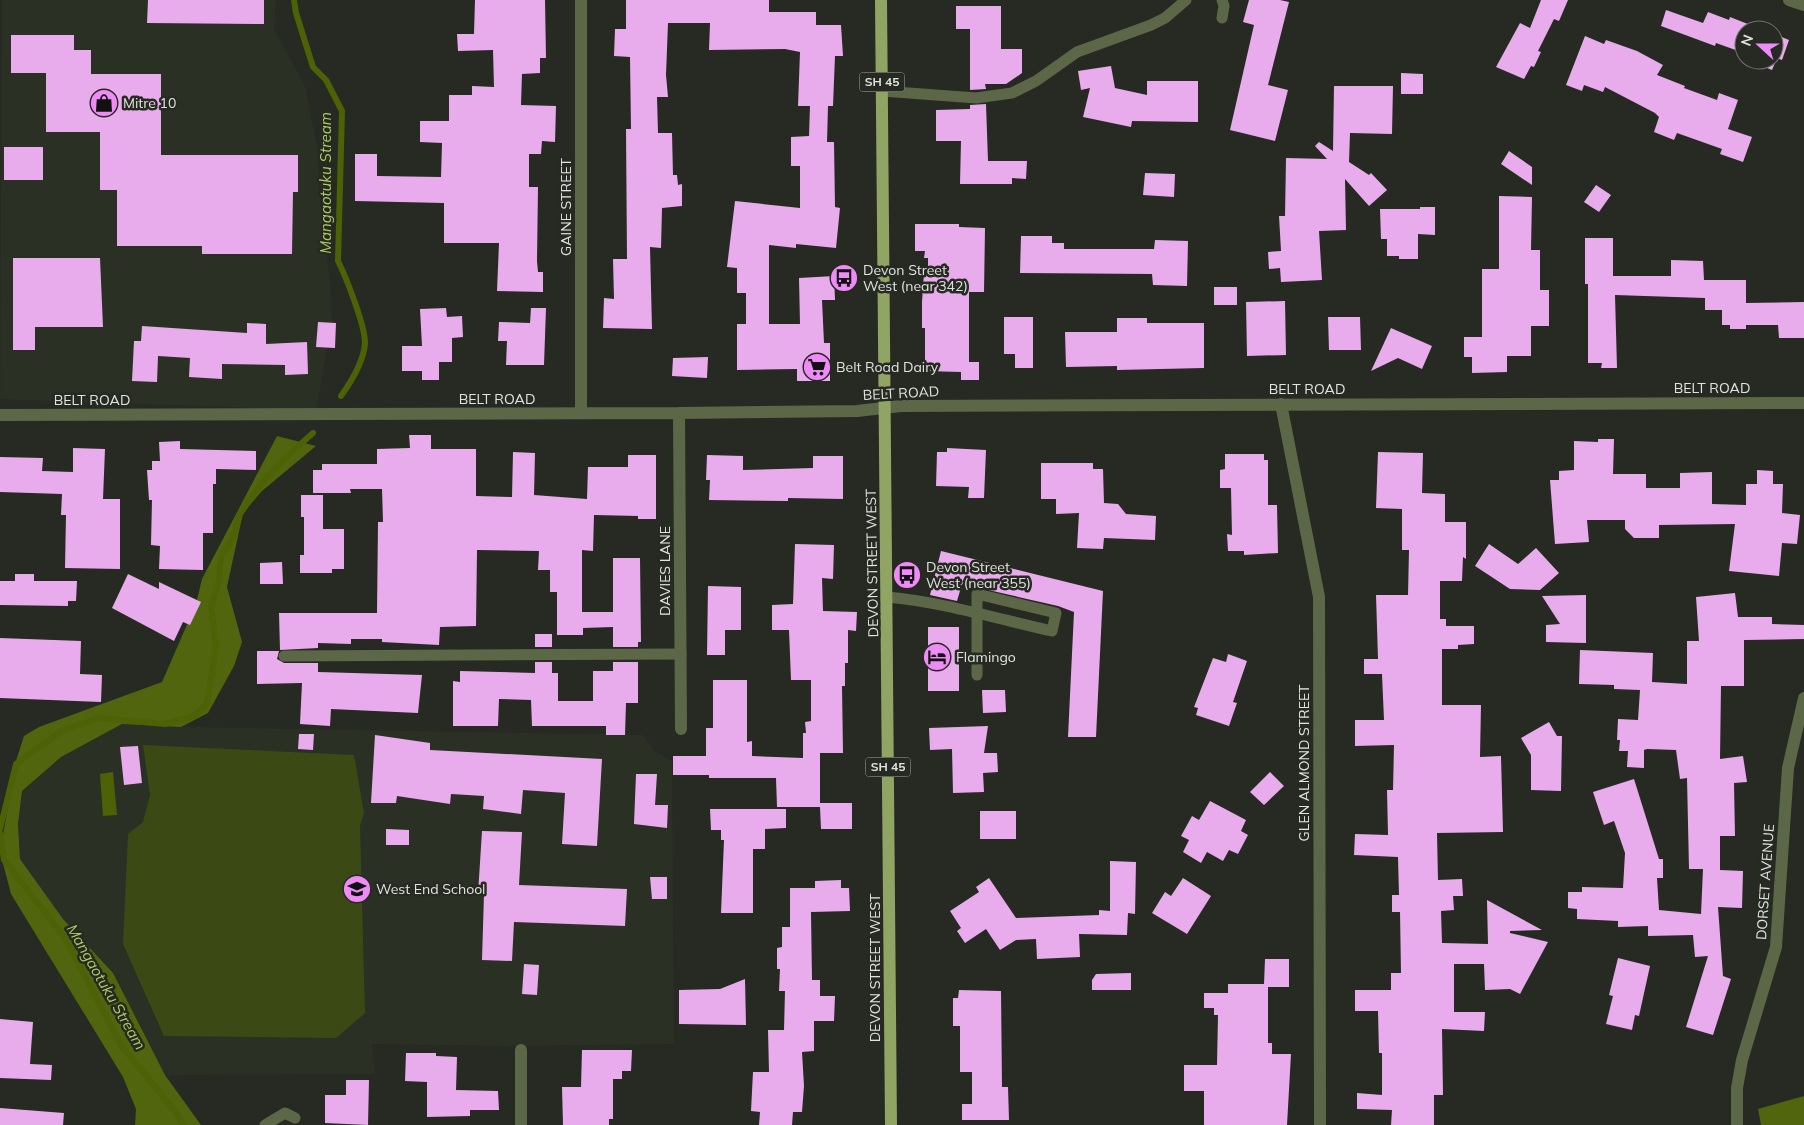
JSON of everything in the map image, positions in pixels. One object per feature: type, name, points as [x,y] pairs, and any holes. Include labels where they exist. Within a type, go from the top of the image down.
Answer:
[{"type":"main road","name":"DEVON STREET WEST","points":[[881,0],[891,1125]]},
{"type":"street","name":"GAINE STREET","points":[[581,0],[581,413]]},
{"type":"street","points":[[1789,0],[1804,5]]},
{"type":"street","name":"BELT ROAD","points":[[0,416],[679,414],[842,411],[901,406],[1804,403]]},
{"type":"street","name":"GLEN ALMOND STREET","points":[[1281,404],[1319,597],[1320,1125]]},
{"type":"street","name":"DAVIES LANE","points":[[679,414],[681,729]]},
{"type":"street","name":"DORSET AVENUE","points":[[1737,1125],[1736,1088],[1742,1060],[1776,948],[1788,768],[1800,736],[1804,698]]},
{"type":"street","points":[[521,1050],[521,1125]]},
{"type":"lane","points":[[882,91],[976,98],[1012,93],[1036,81],[1077,52],[1165,18],[1186,0]]},
{"type":"lane","points":[[1222,0],[1224,6],[1222,18]]},
{"type":"lane","points":[[887,597],[911,599],[975,614],[1052,631],[1056,613],[977,594],[975,614],[977,675]]},
{"type":"lane","points":[[284,656],[681,654]]},
{"type":"lane","points":[[265,1125],[285,1113],[295,1118]]},
{"type":"shaded area","points":[[2,0],[276,0],[274,29],[305,86],[318,151],[319,193],[330,281],[332,321],[316,410],[0,399]]},
{"type":"shaded area","points":[[277,436],[316,446],[262,491],[243,513],[227,587],[242,642],[234,666],[208,713],[181,727],[122,724],[61,757],[22,791],[18,824],[20,859],[63,919],[113,973],[165,1075],[201,1125],[135,1125],[136,1109],[123,1077],[11,894],[0,852],[16,761],[24,736],[39,727],[162,682],[196,604],[202,579]]},
{"type":"shaded area","name":"West End School","points":[[122,724],[181,727],[643,735],[654,751],[672,761],[674,1044],[507,1046],[372,1044],[375,1074],[165,1075],[113,973],[63,919],[20,859],[18,824],[22,791],[61,757]]},
{"type":"shaded area","points":[[143,745],[354,755],[364,813],[360,826],[365,1013],[336,1038],[164,1036],[123,944],[128,834],[143,822],[150,795]]},
{"type":"shaded area","points":[[113,772],[117,815],[103,816],[100,774]]},
{"type":"shaded area","points":[[1804,1096],[1804,1125],[1761,1125],[1758,1109]]},
{"type":"building","points":[[148,0],[264,0],[264,24],[147,23]]},
{"type":"building","points":[[475,0],[545,0],[546,58],[540,58],[540,73],[522,74],[521,105],[556,106],[555,142],[542,141],[541,154],[529,154],[529,187],[538,187],[537,261],[538,272],[543,272],[543,292],[497,291],[499,243],[444,243],[444,203],[355,201],[355,154],[377,154],[377,176],[441,177],[442,143],[420,142],[420,121],[449,121],[449,95],[472,95],[472,86],[494,87],[493,50],[458,51],[457,34],[474,34]]},
{"type":"building","points":[[626,0],[769,0],[769,12],[816,12],[816,25],[841,25],[843,56],[835,56],[833,106],[828,106],[827,142],[834,142],[835,207],[840,208],[836,248],[796,244],[796,248],[769,245],[769,324],[800,324],[799,278],[834,276],[835,300],[822,300],[824,343],[830,343],[830,381],[797,381],[797,369],[737,370],[737,324],[746,324],[746,293],[737,293],[737,268],[727,267],[735,201],[800,208],[800,166],[791,166],[791,137],[809,136],[810,106],[798,106],[800,52],[785,49],[709,50],[710,23],[668,23],[666,75],[668,97],[657,97],[658,133],[672,133],[673,175],[677,175],[678,185],[682,184],[682,206],[662,208],[661,248],[650,247],[652,329],[603,328],[604,298],[614,299],[613,259],[627,259],[626,129],[631,129],[630,57],[614,56],[615,29],[626,29]]},
{"type":"building","points":[[1249,0],[1280,0],[1289,2],[1268,85],[1288,90],[1275,141],[1230,130],[1254,25],[1243,22]]},
{"type":"building","points":[[1541,0],[1568,0],[1559,21],[1554,19],[1538,51],[1541,52],[1534,67],[1531,66],[1524,79],[1496,67],[1520,23],[1530,28]]},
{"type":"building","points":[[956,6],[1001,6],[1001,49],[1022,49],[1022,73],[1006,84],[985,84],[986,89],[970,90],[970,29],[956,29]]},
{"type":"building","points":[[1666,10],[1703,23],[1708,12],[1729,20],[1730,17],[1738,20],[1734,20],[1734,49],[1716,43],[1715,46],[1661,26]]},
{"type":"building","points":[[11,35],[74,35],[74,50],[91,50],[91,74],[161,74],[161,155],[298,155],[298,192],[293,192],[292,254],[202,254],[202,246],[117,246],[117,190],[100,190],[100,132],[46,132],[46,73],[11,73]]},
{"type":"building","points":[[1585,36],[1604,44],[1606,40],[1637,51],[1663,65],[1657,75],[1685,86],[1684,88],[1717,100],[1719,93],[1738,100],[1728,129],[1752,137],[1743,162],[1720,154],[1722,149],[1677,133],[1674,140],[1654,132],[1659,117],[1655,113],[1605,87],[1603,92],[1584,85],[1582,91],[1566,85]]},
{"type":"building","points":[[1784,38],[1789,40],[1784,54]]},
{"type":"building","points":[[1111,66],[1115,88],[1147,95],[1147,81],[1198,81],[1198,122],[1132,121],[1131,127],[1083,117],[1090,88],[1081,90],[1078,71]]},
{"type":"building","points":[[1401,73],[1423,74],[1423,94],[1401,94]]},
{"type":"building","points":[[1334,86],[1393,86],[1392,134],[1350,133],[1349,162],[1369,175],[1371,173],[1387,190],[1369,206],[1345,179],[1346,230],[1319,231],[1322,280],[1281,282],[1280,268],[1269,269],[1268,252],[1281,251],[1279,216],[1285,216],[1286,158],[1327,159],[1315,146],[1319,142],[1333,151]]},
{"type":"building","points":[[986,104],[988,161],[1027,161],[1026,179],[1012,178],[1012,184],[960,184],[961,141],[936,141],[936,110],[970,109],[970,105]]},
{"type":"building","points":[[4,147],[43,147],[43,180],[4,180]]},
{"type":"building","points":[[1509,151],[1532,167],[1532,185],[1501,164]]},
{"type":"building","points":[[1145,173],[1175,174],[1174,197],[1143,195]]},
{"type":"building","points":[[1596,185],[1611,195],[1599,212],[1584,202]]},
{"type":"building","points":[[1499,196],[1532,197],[1531,250],[1540,250],[1540,290],[1549,290],[1549,326],[1531,326],[1531,356],[1507,356],[1507,372],[1472,373],[1472,357],[1464,357],[1464,337],[1482,337],[1482,269],[1499,269]]},
{"type":"building","points":[[1420,207],[1435,207],[1435,235],[1418,234],[1418,259],[1399,259],[1399,256],[1387,256],[1387,239],[1381,239],[1380,209],[1420,209]]},
{"type":"building","points":[[915,224],[959,224],[959,227],[985,228],[984,292],[969,292],[969,362],[979,362],[979,380],[961,380],[961,372],[925,371],[925,328],[922,328],[922,302],[924,273],[928,273],[928,258],[924,258],[925,251],[915,251]]},
{"type":"building","points":[[1021,236],[1052,236],[1052,243],[1064,243],[1064,249],[1154,249],[1155,240],[1188,241],[1187,286],[1153,285],[1152,274],[1020,273]]},
{"type":"building","points":[[1585,238],[1613,238],[1613,276],[1671,276],[1671,260],[1703,261],[1704,280],[1746,280],[1746,303],[1804,302],[1804,338],[1779,338],[1778,325],[1746,325],[1746,329],[1730,329],[1730,325],[1722,325],[1722,310],[1705,310],[1705,298],[1615,295],[1617,368],[1601,368],[1602,363],[1588,363],[1588,284],[1585,284]]},
{"type":"building","points":[[13,258],[100,258],[103,327],[35,327],[35,350],[13,350]]},
{"type":"building","points":[[1214,287],[1237,287],[1237,305],[1214,305]]},
{"type":"building","points":[[1285,301],[1286,355],[1247,356],[1246,302]]},
{"type":"building","points":[[446,308],[447,317],[462,316],[463,337],[452,338],[452,362],[439,362],[439,380],[422,380],[422,371],[402,371],[402,346],[422,346],[420,309]]},
{"type":"building","points":[[531,308],[546,308],[544,365],[506,365],[507,341],[498,341],[499,322],[530,323]]},
{"type":"building","points":[[1004,317],[1033,317],[1033,368],[1015,368],[1015,354],[1004,354]]},
{"type":"building","points":[[1328,317],[1360,317],[1361,350],[1329,350]]},
{"type":"building","points":[[1117,318],[1147,318],[1147,323],[1204,323],[1204,368],[1117,370],[1117,366],[1066,367],[1065,332],[1117,332]]},
{"type":"building","points":[[318,322],[336,323],[335,348],[316,347]]},
{"type":"building","points":[[247,323],[266,324],[266,344],[307,342],[308,374],[285,375],[285,365],[222,364],[222,379],[189,377],[190,358],[158,356],[157,382],[132,381],[134,341],[141,341],[142,326],[247,333]]},
{"type":"building","points":[[1391,328],[1432,346],[1422,369],[1398,358],[1371,371]]},
{"type":"building","points":[[708,357],[707,378],[672,376],[673,358]]},
{"type":"building","points":[[409,435],[431,435],[431,449],[476,449],[476,496],[512,497],[513,452],[535,453],[534,495],[587,499],[588,467],[628,467],[628,455],[656,455],[656,519],[638,519],[638,516],[594,515],[593,551],[582,550],[582,612],[613,612],[613,558],[640,558],[641,642],[638,642],[638,647],[613,647],[613,627],[583,628],[583,635],[557,635],[557,592],[550,592],[550,570],[538,570],[539,551],[477,550],[476,626],[440,627],[439,645],[382,642],[382,639],[351,639],[351,644],[318,643],[318,648],[280,650],[279,613],[377,613],[378,522],[383,522],[382,489],[350,489],[351,493],[313,493],[313,470],[322,470],[322,464],[377,464],[377,449],[410,448]]},
{"type":"building","points":[[1598,439],[1614,439],[1613,474],[1646,474],[1646,488],[1680,488],[1680,473],[1712,472],[1712,504],[1746,505],[1746,484],[1757,484],[1757,470],[1773,471],[1773,484],[1783,484],[1782,513],[1800,515],[1797,544],[1782,543],[1779,576],[1729,571],[1735,524],[1659,525],[1659,538],[1634,538],[1625,529],[1625,520],[1587,520],[1589,542],[1555,544],[1550,480],[1559,480],[1559,471],[1574,470],[1574,441],[1598,442]]},
{"type":"building","points":[[180,441],[180,449],[256,451],[256,470],[216,469],[216,484],[213,484],[213,533],[203,533],[203,570],[159,569],[160,546],[151,545],[152,500],[149,500],[147,470],[152,470],[152,461],[160,461],[159,442]]},
{"type":"building","points":[[73,448],[105,449],[103,499],[120,499],[120,569],[65,568],[66,515],[61,515],[62,494],[0,492],[0,457],[43,458],[42,471],[73,472]]},
{"type":"building","points":[[947,448],[986,450],[984,498],[968,498],[969,487],[936,486],[937,452],[947,452]]},
{"type":"building","points":[[1378,452],[1423,453],[1422,493],[1445,494],[1445,522],[1466,522],[1466,559],[1463,557],[1462,581],[1440,581],[1440,619],[1446,619],[1446,626],[1474,626],[1474,644],[1458,645],[1458,649],[1442,649],[1442,705],[1481,705],[1480,757],[1501,756],[1503,832],[1437,833],[1438,880],[1462,879],[1463,896],[1453,896],[1454,910],[1441,911],[1442,943],[1488,944],[1487,900],[1542,930],[1510,931],[1510,933],[1548,942],[1520,994],[1510,989],[1485,990],[1484,964],[1454,964],[1454,1012],[1485,1012],[1484,1031],[1442,1029],[1443,1095],[1434,1095],[1434,1125],[1391,1125],[1392,1110],[1357,1109],[1357,1093],[1382,1095],[1382,1053],[1379,1053],[1378,1011],[1355,1011],[1355,990],[1391,990],[1391,973],[1401,973],[1400,912],[1392,912],[1392,895],[1399,895],[1398,857],[1354,855],[1355,834],[1388,835],[1387,790],[1393,790],[1394,745],[1355,746],[1355,720],[1384,720],[1382,674],[1364,674],[1364,659],[1378,659],[1376,595],[1408,595],[1409,550],[1402,550],[1402,509],[1376,508]]},
{"type":"building","points":[[1225,454],[1264,454],[1264,460],[1268,460],[1268,505],[1277,505],[1278,553],[1244,555],[1244,551],[1228,551],[1227,534],[1232,535],[1231,488],[1220,488],[1220,470],[1225,469]]},
{"type":"building","points":[[707,455],[743,456],[743,470],[813,468],[813,456],[843,456],[843,499],[788,498],[788,501],[709,500],[710,480],[706,480]]},
{"type":"building","points":[[1041,463],[1093,463],[1093,469],[1103,469],[1104,503],[1118,504],[1126,514],[1156,516],[1155,540],[1104,538],[1103,549],[1077,548],[1079,513],[1056,514],[1056,499],[1041,499]]},
{"type":"building","points":[[301,495],[323,495],[323,529],[344,529],[344,569],[332,569],[332,573],[300,573],[300,555],[304,555],[304,517],[301,517]]},
{"type":"building","points":[[795,544],[834,545],[833,579],[822,578],[823,611],[857,612],[856,631],[848,630],[848,663],[845,663],[845,686],[842,686],[843,753],[820,753],[820,803],[852,803],[852,829],[821,829],[820,807],[777,807],[776,778],[709,778],[709,775],[673,775],[673,756],[706,756],[706,728],[713,728],[713,680],[747,680],[747,742],[752,741],[752,756],[803,758],[803,733],[806,733],[805,722],[811,721],[811,680],[791,680],[789,630],[772,630],[772,605],[793,604]]},
{"type":"building","points":[[1489,544],[1518,564],[1536,548],[1559,573],[1540,590],[1510,589],[1475,566]]},
{"type":"building","points":[[941,551],[1103,591],[1096,737],[1068,737],[1074,612],[1058,606],[962,584],[957,601],[930,595]]},
{"type":"building","points":[[282,562],[283,584],[260,584],[260,563]]},
{"type":"building","points":[[15,574],[34,574],[34,581],[77,581],[76,601],[68,601],[68,606],[0,605],[0,581],[15,581]]},
{"type":"building","points":[[128,574],[159,589],[159,582],[201,602],[190,625],[183,622],[174,641],[112,608]]},
{"type":"building","points":[[708,586],[741,587],[741,630],[725,630],[725,655],[707,655]]},
{"type":"building","points":[[1735,593],[1738,617],[1772,617],[1772,624],[1804,625],[1804,639],[1744,640],[1744,686],[1721,686],[1720,759],[1743,756],[1747,782],[1734,783],[1735,836],[1720,836],[1720,870],[1743,871],[1742,908],[1718,907],[1723,976],[1731,979],[1713,1035],[1686,1027],[1708,956],[1695,957],[1693,935],[1648,936],[1648,926],[1618,927],[1618,921],[1577,919],[1577,909],[1568,908],[1568,892],[1582,892],[1582,887],[1623,888],[1625,853],[1614,821],[1604,825],[1593,792],[1634,779],[1659,859],[1663,859],[1663,878],[1657,878],[1659,910],[1701,914],[1703,869],[1689,869],[1687,778],[1680,779],[1676,750],[1644,750],[1644,768],[1627,767],[1628,751],[1619,751],[1620,740],[1617,740],[1618,719],[1638,720],[1640,690],[1614,689],[1614,685],[1579,684],[1580,650],[1653,653],[1652,682],[1687,684],[1687,641],[1699,641],[1696,597]]},
{"type":"building","points":[[1586,595],[1586,643],[1546,642],[1546,625],[1560,624],[1542,596]]},
{"type":"building","points":[[928,627],[959,627],[959,691],[928,691]]},
{"type":"building","points":[[535,634],[552,634],[552,647],[535,647]]},
{"type":"building","points":[[0,638],[81,641],[80,674],[102,675],[101,702],[0,698]]},
{"type":"building","points":[[257,651],[279,651],[277,659],[284,663],[318,663],[318,672],[422,675],[418,713],[331,709],[330,726],[300,724],[302,683],[257,684]]},
{"type":"building","points":[[1228,654],[1247,661],[1233,702],[1237,703],[1229,726],[1196,715],[1198,708],[1194,707],[1213,658],[1226,662]]},
{"type":"building","points":[[535,662],[552,662],[552,673],[558,673],[558,701],[593,701],[593,671],[613,671],[613,662],[638,662],[638,703],[626,703],[625,735],[606,735],[606,726],[532,726],[531,700],[499,699],[498,726],[453,726],[453,681],[460,682],[460,671],[535,673]]},
{"type":"building","points":[[982,690],[1005,690],[1006,712],[983,713]]},
{"type":"building","points":[[1549,722],[1557,736],[1562,736],[1561,791],[1531,790],[1531,755],[1521,738]]},
{"type":"building","points":[[988,726],[984,753],[997,753],[998,772],[983,773],[984,792],[953,793],[952,749],[930,750],[929,728]]},
{"type":"building","points":[[299,734],[314,734],[313,750],[298,749]]},
{"type":"building","points":[[375,735],[430,743],[430,750],[602,759],[597,846],[562,844],[565,793],[523,790],[521,814],[483,809],[484,796],[451,794],[450,804],[397,796],[396,803],[371,803]]},
{"type":"building","points":[[138,746],[142,783],[124,785],[120,747]]},
{"type":"building","points":[[1270,772],[1284,786],[1264,805],[1250,792]]},
{"type":"building","points":[[636,774],[657,774],[655,805],[668,805],[667,828],[634,824]]},
{"type":"building","points":[[1210,801],[1246,820],[1241,831],[1248,835],[1238,854],[1229,850],[1223,861],[1207,852],[1201,863],[1183,852],[1189,840],[1181,836],[1192,816],[1199,820]]},
{"type":"building","points":[[710,809],[786,809],[786,828],[765,829],[765,849],[753,849],[753,913],[721,913],[724,840],[721,840],[721,830],[711,830]]},
{"type":"building","points":[[980,811],[1016,811],[1016,839],[980,839]]},
{"type":"building","points":[[386,829],[409,830],[409,845],[386,845]]},
{"type":"building","points":[[482,831],[522,832],[519,885],[627,889],[625,926],[514,922],[512,961],[482,960],[484,894],[478,894]]},
{"type":"building","points":[[1110,861],[1136,862],[1135,914],[1128,913],[1127,935],[1079,934],[1080,957],[1037,959],[1036,939],[1016,940],[1000,950],[986,929],[965,943],[957,931],[961,928],[950,911],[979,892],[976,887],[989,878],[1016,918],[1099,915],[1099,910],[1110,911]]},
{"type":"building","points":[[650,877],[667,877],[667,899],[652,899]]},
{"type":"building","points":[[1183,878],[1211,896],[1187,934],[1152,913],[1165,892],[1171,896]]},
{"type":"building","points":[[841,880],[841,888],[849,888],[850,911],[811,912],[812,980],[820,980],[820,996],[835,996],[834,1021],[814,1021],[814,1051],[802,1052],[804,1086],[802,1112],[793,1112],[792,1125],[759,1125],[760,1112],[751,1111],[753,1072],[769,1072],[768,1030],[784,1030],[785,991],[779,991],[780,969],[777,969],[777,948],[782,947],[782,927],[790,927],[790,888],[815,888],[815,881]]},
{"type":"building","points":[[1618,958],[1650,966],[1639,1016],[1635,1015],[1632,1030],[1606,1024],[1613,996],[1609,995]]},
{"type":"building","points":[[1265,959],[1289,959],[1289,987],[1268,987],[1268,1043],[1272,1043],[1272,1054],[1291,1054],[1287,1125],[1204,1125],[1204,1091],[1184,1091],[1184,1065],[1217,1065],[1218,1015],[1214,1015],[1214,1008],[1204,1008],[1204,993],[1228,993],[1228,984],[1264,984]]},
{"type":"building","points":[[524,964],[539,965],[537,995],[522,994]]},
{"type":"building","points":[[1131,973],[1131,990],[1092,990],[1092,980],[1096,974]]},
{"type":"building","points":[[745,979],[746,1025],[679,1024],[679,990],[720,989]]},
{"type":"building","points":[[959,990],[1001,991],[1002,1087],[1008,1087],[1009,1120],[962,1120],[962,1104],[972,1104],[972,1072],[960,1072],[960,1026],[953,1026],[953,998],[958,998]]},
{"type":"building","points":[[0,1019],[33,1022],[30,1064],[52,1065],[51,1080],[0,1078]]},
{"type":"building","points":[[582,1050],[632,1050],[631,1071],[622,1071],[622,1079],[613,1079],[613,1119],[609,1119],[609,1125],[563,1125],[562,1087],[581,1087]]},
{"type":"building","points":[[406,1053],[436,1053],[436,1056],[457,1057],[456,1090],[498,1091],[499,1110],[470,1110],[470,1116],[427,1117],[427,1082],[405,1081]]},
{"type":"building","points":[[346,1080],[369,1080],[368,1125],[325,1123],[325,1095],[346,1095]]},
{"type":"building","points":[[0,1108],[64,1113],[63,1125],[0,1125]]},
{"type":"waterway","name":"Mangaotuku Stream","points":[[294,0],[296,13],[313,67],[326,80],[342,111],[338,261],[359,313],[365,343],[360,364],[341,396]]},
{"type":"waterway","name":"Mangaotuku Stream","points":[[0,829],[16,764],[61,731],[98,718],[165,724],[194,716],[207,704],[216,647],[211,607],[219,580],[221,557],[232,540],[240,514],[261,484],[285,458],[313,433]]},
{"type":"waterway","name":"Mangaotuku Stream","points":[[0,833],[4,860],[65,938],[121,1045],[184,1125]]},
{"type":"place","name":"Mitre 10","points":[[104,103]]},
{"type":"place","name":"Devon Street West (near 342)","points":[[844,278]]},
{"type":"place","name":"Belt Road Dairy","points":[[817,367]]},
{"type":"place","name":"Devon Street West (near 355)","points":[[907,575]]},
{"type":"place","name":"Flamingo","points":[[937,657]]},
{"type":"place","name":"West End School","points":[[357,889]]}]
